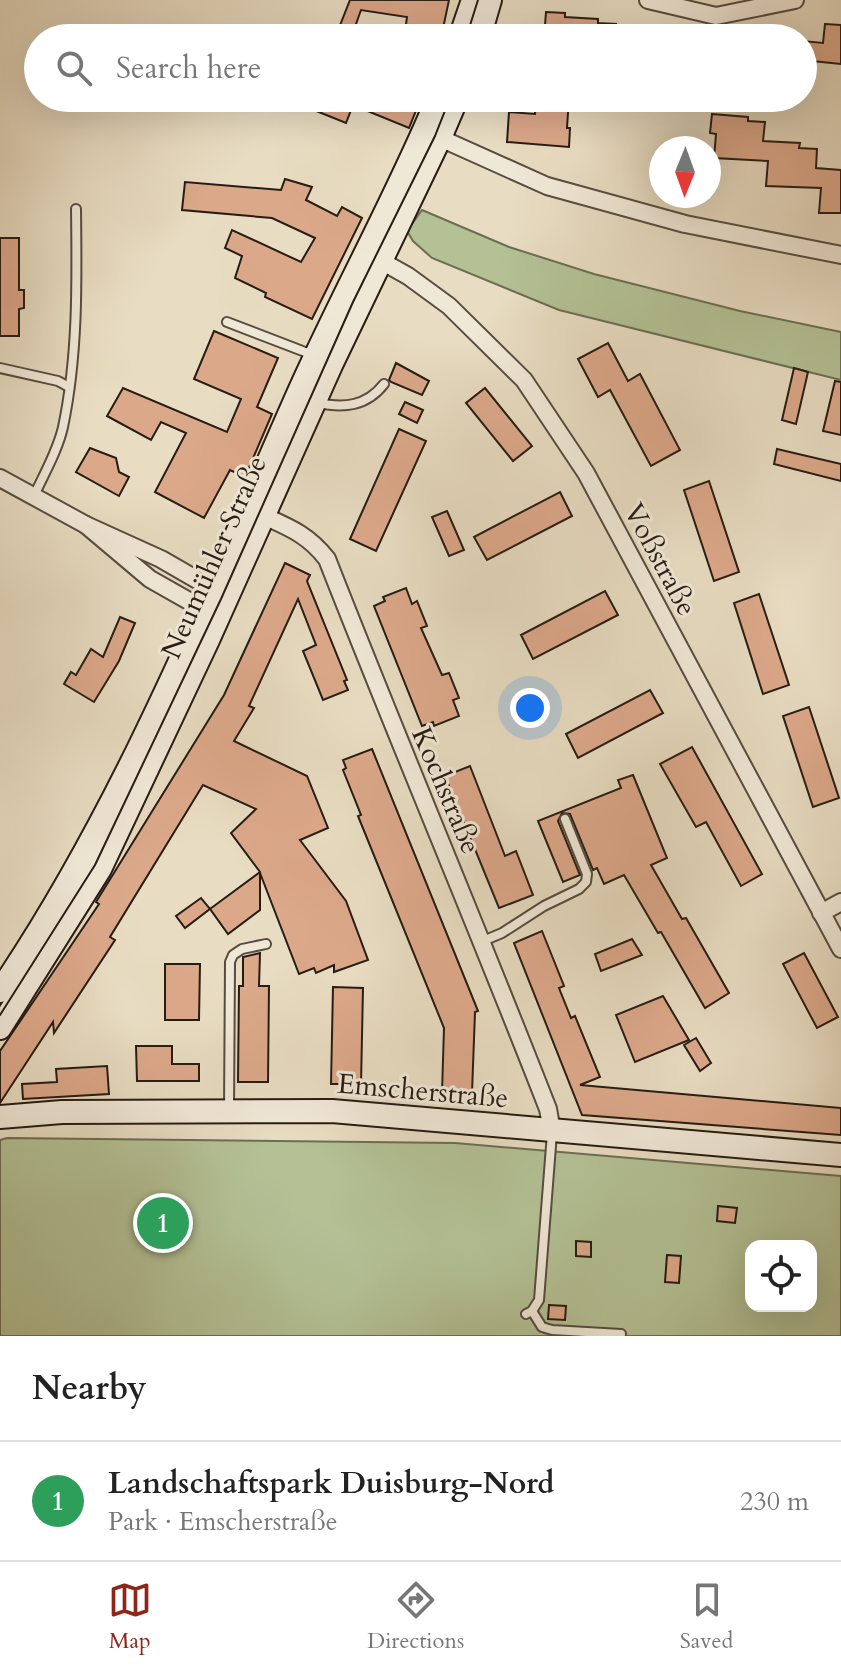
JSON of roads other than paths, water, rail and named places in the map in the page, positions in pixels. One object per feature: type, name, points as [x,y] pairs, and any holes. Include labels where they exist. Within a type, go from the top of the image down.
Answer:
[{"type":"main road","points":[[465,24],[473,0]]},
{"type":"main road","points":[[483,24],[490,0]]},
{"type":"main road","name":"Neumühler Straße","points":[[0,1028],[6,990],[100,869],[213,602],[373,256],[432,112]]},
{"type":"main road","name":"Neumühler Straße","points":[[373,256],[440,138],[451,112]]},
{"type":"main road","name":"Emscherstraße","points":[[0,1117],[62,1112],[332,1111],[841,1155]]},
{"type":"street","points":[[648,0],[716,16],[739,6],[795,0]]},
{"type":"street","points":[[440,138],[547,186],[685,224],[841,255]]},
{"type":"street","name":"Voßstraße","points":[[373,256],[449,306],[524,380],[586,473],[841,949]]},
{"type":"street","points":[[0,478],[86,525],[161,559],[213,602]]},
{"type":"street","name":"Kochstraße","points":[[256,513],[292,528],[313,541],[327,559],[391,725],[483,941],[548,1109],[552,1131]]},
{"type":"street","points":[[86,525],[150,579],[213,602]]},
{"type":"street","points":[[821,913],[841,902]]},
{"type":"lane","points":[[34,496],[63,430],[77,299],[76,209]]},
{"type":"lane","points":[[227,322],[324,359]]},
{"type":"lane","points":[[0,368],[58,381],[69,387]]},
{"type":"lane","points":[[306,399],[335,407],[362,403],[375,396],[384,384]]},
{"type":"lane","points":[[483,941],[579,889],[586,882],[587,874],[565,819]]},
{"type":"lane","points":[[229,1111],[230,962],[233,955],[242,949],[266,944]]},
{"type":"lane","points":[[552,1131],[539,1300],[529,1313],[542,1327],[552,1330],[621,1334]]},
{"type":"tram line","points":[[470,24],[478,0]]},
{"type":"tram line","points":[[0,1015],[95,865],[221,599],[353,302],[444,112]]},
{"type":"place","name":"Landschaftspark Duisburg-Nord","points":[[163,1223]]}]
